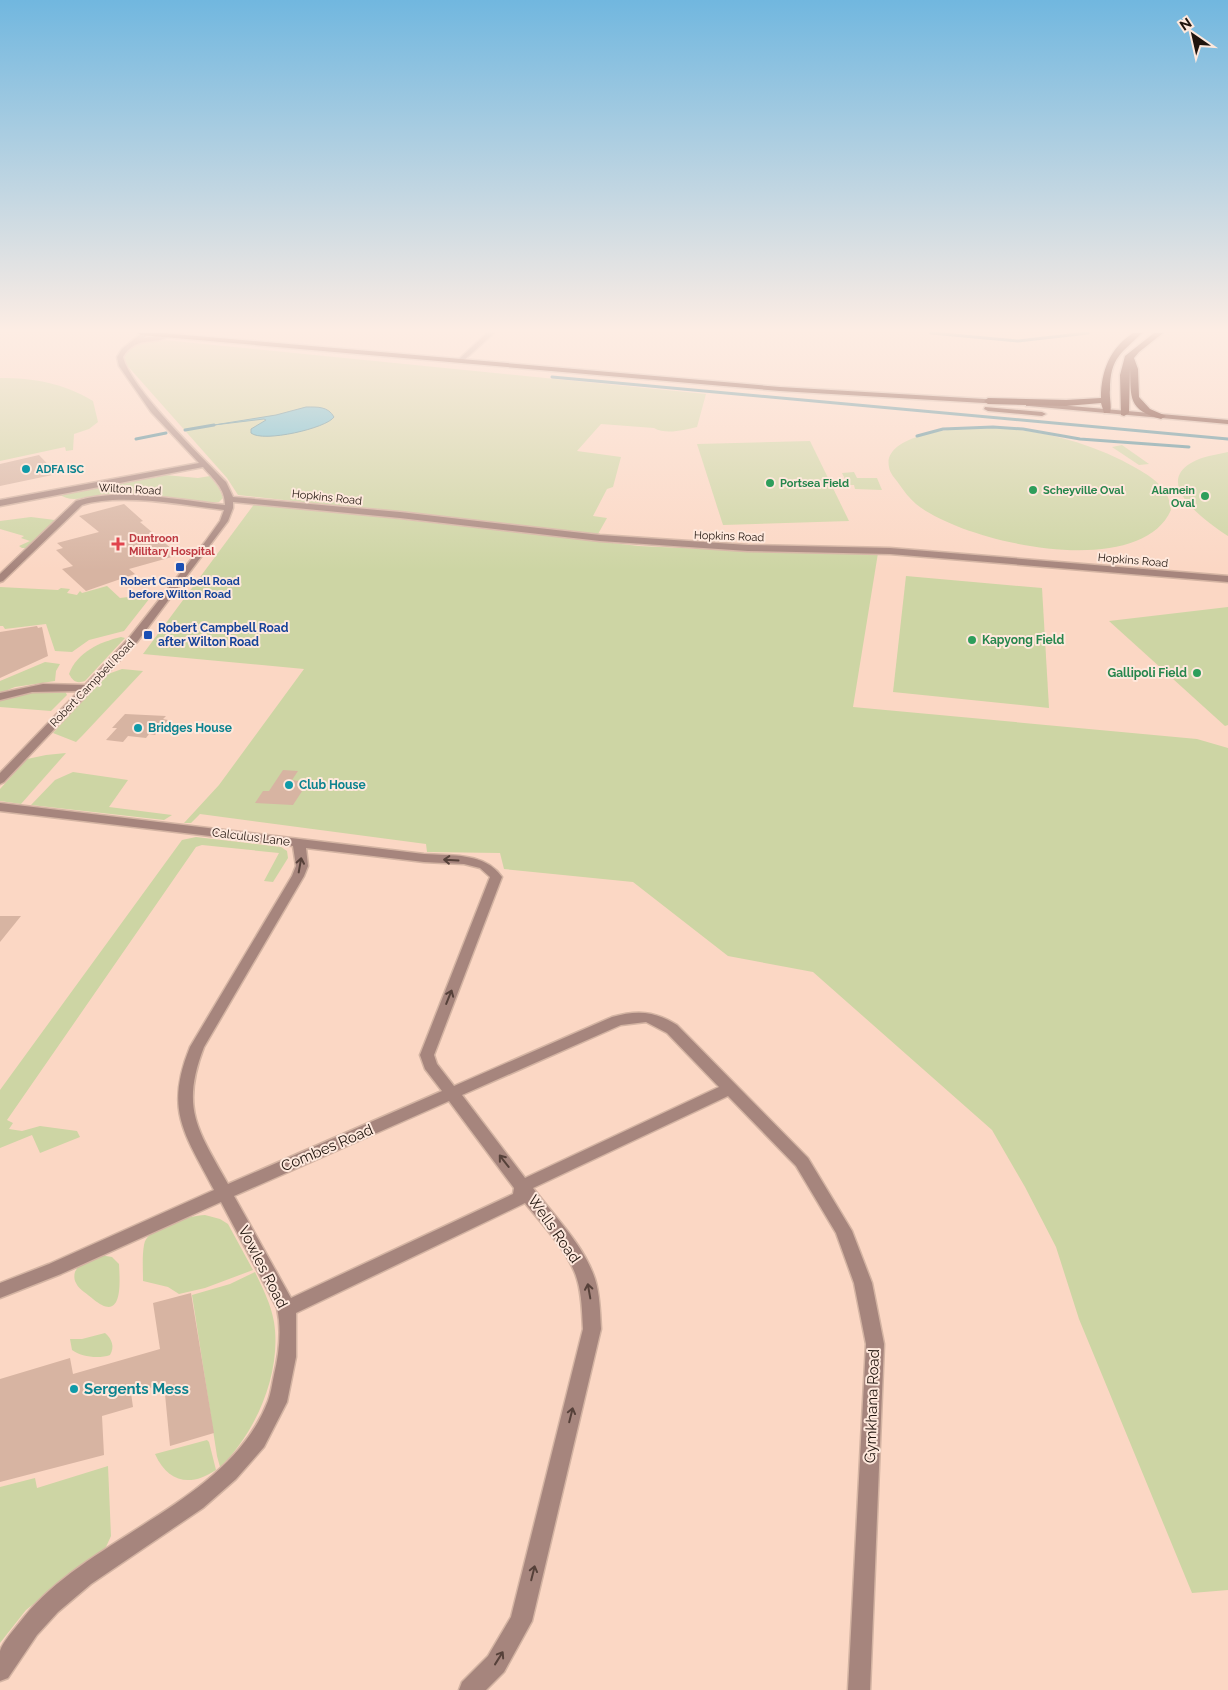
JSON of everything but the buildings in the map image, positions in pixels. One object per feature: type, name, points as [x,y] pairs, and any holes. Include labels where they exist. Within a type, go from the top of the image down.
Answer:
[{"type":"highway","points":[[1124,412],[1124,416]]},
{"type":"highway","points":[[1152,412],[1161,416]]},
{"type":"main road","points":[[1062,412],[1124,416],[1161,416],[1228,422]]},
{"type":"main road","points":[[1081,412],[1108,415]]},
{"type":"main road","points":[[1124,416],[1228,430]]},
{"type":"street","points":[[156,412],[223,484],[230,503]]},
{"type":"street","points":[[0,504],[205,464]]},
{"type":"street","name":"Wilton Road","points":[[0,579],[79,503],[86,500],[109,497],[230,503]]},
{"type":"street","name":"Hopkins Road","points":[[230,503],[400,515],[600,538],[719,547],[890,551],[1228,579]]},
{"type":"street","name":"Robert Campbell Road","points":[[0,780],[140,632],[208,544],[224,521],[230,503]]},
{"type":"street","points":[[0,697],[25,689],[46,686],[86,688]]},
{"type":"street","name":"Calculus Lane","points":[[0,807],[424,858],[478,862],[493,870],[496,877]]},
{"type":"street","name":"Vowles Road","points":[[0,1670],[49,1604],[91,1571],[162,1525],[214,1488],[255,1445],[277,1403],[286,1375],[288,1345],[286,1309],[189,1127],[184,1108],[185,1076],[197,1047],[302,866],[299,843]]},
{"type":"street","name":"Wells Road","points":[[470,1690],[496,1664],[521,1621],[592,1329],[591,1302],[586,1278],[575,1256],[430,1066],[429,1046],[496,877]]},
{"type":"street","name":"Combes Road","points":[[0,1291],[55,1269],[617,1021],[639,1016],[657,1018]]},
{"type":"street","name":"Gymkhana Road","points":[[657,1018],[672,1028],[802,1162],[844,1231],[865,1292],[875,1344],[859,1690]]},
{"type":"street","points":[[286,1309],[520,1198],[523,1186],[730,1088]]},
{"type":"green space","points":[[0,412],[96,412],[98,422],[89,429],[74,434],[73,450],[66,451],[65,447],[0,461]]},
{"type":"green space","points":[[168,412],[701,412],[697,427],[669,432],[654,428],[601,424],[577,451],[621,457],[613,487],[607,489],[593,516],[607,518],[598,534],[238,495],[227,478]]},
{"type":"green space","name":"Scheyville Oval","points":[[978,427],[1040,433],[1060,437],[1099,450],[1136,468],[1156,481],[1167,496],[1171,510],[1153,532],[1124,545],[1089,550],[1050,549],[1009,542],[972,532],[939,518],[916,504],[905,492],[890,472],[890,456],[897,447],[923,435],[939,431]]},
{"type":"green space","name":"Portsea Field","points":[[810,441],[849,521],[723,525],[697,444]]},
{"type":"green space","points":[[1122,445],[1149,464],[1139,465],[1112,447]]},
{"type":"green space","name":"Alamein Oval","points":[[1228,452],[1228,536],[1197,513],[1181,492],[1178,482],[1181,472],[1191,463],[1204,457]]},
{"type":"green space","points":[[854,472],[857,478],[877,478],[882,490],[855,489],[854,485],[848,485],[842,473]]},
{"type":"green space","points":[[165,475],[198,478],[210,476],[219,488],[223,498],[219,502],[211,503],[109,494],[70,499],[59,494],[151,476],[154,478]]},
{"type":"green space","points":[[255,503],[639,546],[747,551],[878,553],[853,707],[1197,739],[1228,748],[1228,1590],[1192,1593],[1079,1319],[1056,1247],[1025,1187],[992,1130],[813,972],[728,956],[633,882],[504,869],[500,853],[427,852],[426,844],[200,814],[191,823],[184,823],[219,785],[304,669],[143,654]]},
{"type":"green space","points":[[31,517],[55,520],[28,548],[19,546],[30,541],[21,538],[24,536],[0,529],[0,521]]},
{"type":"green space","name":"Kapyong Field","points":[[906,576],[1042,588],[1049,708],[893,692]]},
{"type":"green space","points":[[107,586],[120,598],[153,594],[124,631],[89,640],[72,652],[55,651],[46,624],[5,629],[3,626],[0,626],[0,587],[58,590],[61,588],[70,589],[67,593],[77,595],[80,591],[82,593]]},
{"type":"green space","name":"Gallipoli Field","points":[[1228,607],[1228,725],[1225,726],[1109,621]]},
{"type":"green space","points":[[121,637],[125,638],[85,681],[77,682],[72,678],[69,674],[83,654],[97,645]]},
{"type":"green space","points":[[45,662],[60,664],[56,671],[55,681],[15,687],[0,693],[0,681]]},
{"type":"green space","points":[[122,669],[143,671],[76,742],[53,733],[108,674]]},
{"type":"green space","points":[[65,691],[67,695],[51,711],[0,707],[0,700],[25,692]]},
{"type":"green space","points":[[66,753],[21,804],[0,801],[0,789],[27,759]]},
{"type":"green space","points":[[73,772],[128,780],[109,807],[172,815],[164,820],[31,805],[55,780]]},
{"type":"green space","points":[[196,837],[281,847],[287,851],[288,858],[273,882],[264,881],[279,853],[202,845],[196,847],[7,1120],[13,1123],[9,1129],[22,1131],[40,1126],[77,1131],[80,1137],[40,1153],[32,1135],[0,1148],[0,1090],[182,840]]},
{"type":"green space","points":[[205,1215],[220,1219],[228,1224],[253,1270],[205,1288],[179,1294],[168,1287],[143,1281],[143,1249],[147,1238],[160,1227],[170,1223],[189,1217]]},
{"type":"green space","points":[[100,1255],[112,1257],[119,1264],[118,1298],[115,1304],[110,1307],[93,1299],[75,1282],[75,1272],[79,1266]]},
{"type":"green space","points":[[255,1272],[273,1315],[274,1361],[264,1400],[255,1419],[245,1437],[220,1467],[192,1295],[230,1284]]},
{"type":"green space","points":[[105,1333],[112,1343],[110,1355],[90,1357],[72,1350],[70,1339],[82,1339]]},
{"type":"green space","points":[[207,1440],[216,1470],[198,1479],[189,1480],[173,1476],[160,1464],[155,1454]]},
{"type":"green space","points":[[108,1466],[111,1536],[106,1547],[26,1610],[0,1643],[0,1487],[35,1478],[37,1488]]},
{"type":"water","points":[[288,412],[330,412],[334,417],[320,426],[308,430],[268,436],[258,436],[251,433],[251,429],[266,420],[264,419],[214,425]]},
{"type":"waterway","points":[[932,412],[1228,439]]},
{"type":"waterway","points":[[185,430],[214,425]]},
{"type":"waterway","points":[[917,436],[943,429],[993,427],[1023,429],[1080,439],[1189,447]]},
{"type":"waterway","points":[[136,439],[166,433]]},
{"type":"place","name":"ADFA ISC","points":[[26,469]]},
{"type":"place","name":"Portsea Field","points":[[770,483]]},
{"type":"place","name":"Scheyville Oval","points":[[1033,490]]},
{"type":"place","name":"Alamein Oval","points":[[1205,496]]},
{"type":"place","name":"Duntroon Military Hospital","points":[[118,544]]},
{"type":"place","name":"Robert Campbell Road before Wilton Road","points":[[180,567]]},
{"type":"place","name":"Robert Campbell Road after Wilton Road","points":[[148,635]]},
{"type":"place","name":"Kapyong Field","points":[[972,640]]},
{"type":"place","name":"Gallipoli Field","points":[[1197,673]]},
{"type":"place","name":"Bridges House","points":[[138,728]]},
{"type":"place","name":"Club House","points":[[289,785]]},
{"type":"place","name":"Sergents Mess","points":[[74,1389]]}]
